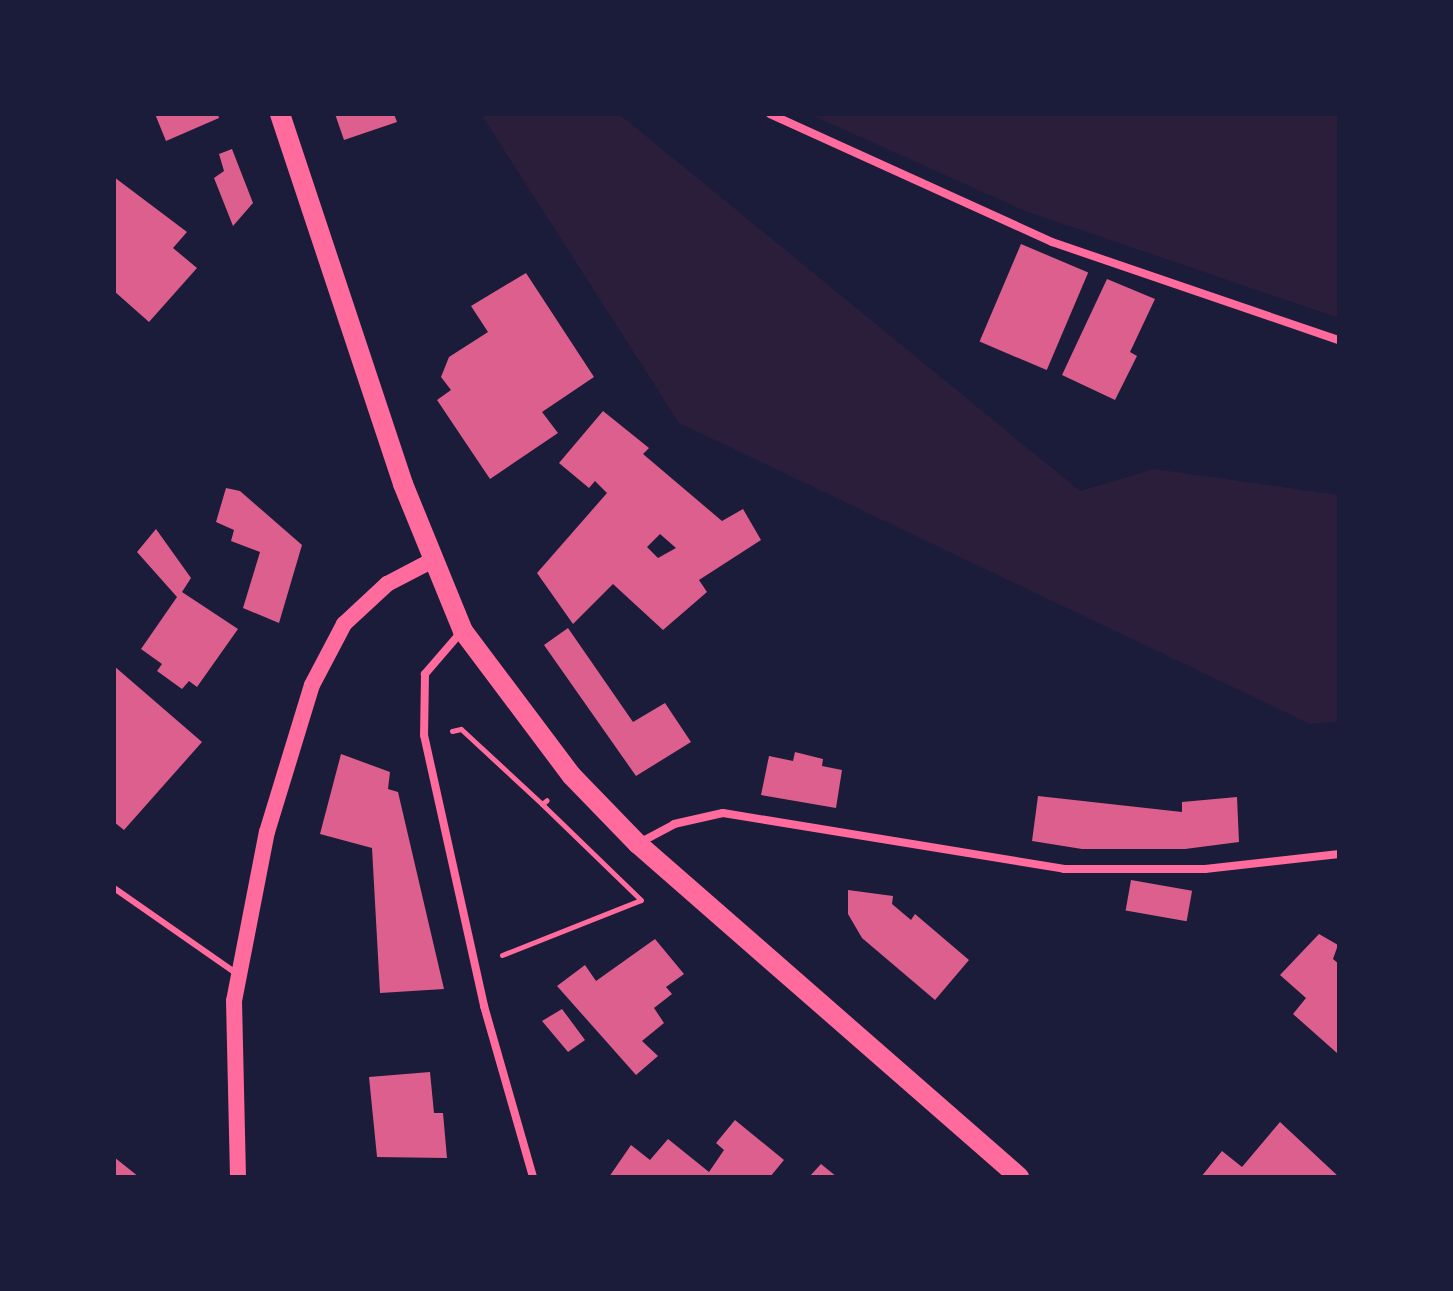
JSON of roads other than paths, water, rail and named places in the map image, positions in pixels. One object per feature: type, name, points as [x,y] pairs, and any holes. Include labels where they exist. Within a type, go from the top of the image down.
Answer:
[{"type":"main road","points":[[280,114],[431,561],[463,631],[572,776],[638,844],[1019,1177]]},
{"type":"main road","points":[[238,1177],[234,1001],[267,832],[312,685],[344,624],[387,584],[431,561]]},
{"type":"street","points":[[770,114],[1052,242],[1339,340]]},
{"type":"street","points":[[463,631],[425,674],[424,735],[484,1006],[533,1177]]},
{"type":"street","points":[[638,844],[674,824],[723,813],[1064,869],[1205,869],[1339,854]]},
{"type":"lane","points":[[114,888],[239,974]]}]
